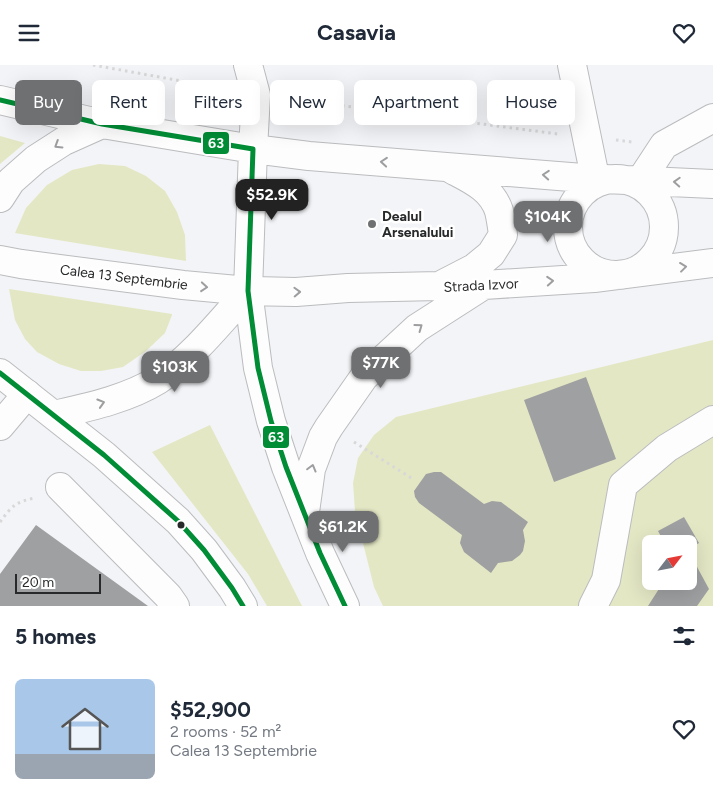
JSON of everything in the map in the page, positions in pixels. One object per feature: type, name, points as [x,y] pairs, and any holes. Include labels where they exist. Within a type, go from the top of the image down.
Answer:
[{"type":"main road","points":[[248,65],[252,80]]},
{"type":"main road","points":[[572,65],[586,137],[614,180],[640,184],[652,194],[661,207],[665,223],[664,239],[657,253],[647,265],[633,273],[618,275],[602,273],[586,265],[576,254],[569,238],[568,222],[572,206],[581,193],[614,180],[664,145],[713,118]]},
{"type":"main road","points":[[0,100],[92,122]]},
{"type":"main road","points":[[0,198],[11,181],[36,159],[64,141],[100,125]]},
{"type":"main road","points":[[108,125],[253,149],[309,156],[614,180],[713,184]]},
{"type":"main road","points":[[254,125],[248,291],[258,368],[286,467],[320,553],[345,606]]},
{"type":"main road","points":[[438,287],[474,268],[491,254],[503,235],[499,211],[489,193],[474,181],[446,167]]},
{"type":"main road","name":"Calea 13 Septembrie","points":[[0,260],[173,284],[248,291]]},
{"type":"main road","name":"Strada Izvor","points":[[248,291],[296,292],[348,288],[484,285],[594,278],[713,263]]},
{"type":"main road","points":[[305,516],[311,469],[323,437],[328,427],[364,377],[417,327],[484,285]]},
{"type":"main road","points":[[54,415],[112,400],[138,390],[158,379],[184,360],[248,291]]},
{"type":"main road","points":[[0,373],[104,455],[178,521],[204,550],[243,606]]},
{"type":"main road","points":[[0,426],[27,394]]},
{"type":"main road","points":[[593,606],[606,580],[623,485],[667,448],[713,419]]},
{"type":"main road","points":[[60,487],[168,596],[175,606]]},
{"type":"path","points":[[94,65],[175,80]]},
{"type":"path","points":[[260,95],[586,137],[664,145]]},
{"type":"path","points":[[354,442],[413,479]]},
{"type":"green space","points":[[0,136],[25,143],[0,164]]},
{"type":"green space","points":[[99,164],[125,166],[146,176],[165,191],[177,212],[185,235],[186,261],[15,233],[26,208],[47,185],[72,170]]},
{"type":"green space","points":[[9,289],[172,315],[165,333],[146,351],[123,367],[101,371],[81,371],[59,364],[37,352],[25,339],[15,320]]},
{"type":"green space","points":[[713,340],[713,606],[383,606],[374,587],[355,511],[353,483],[358,458],[374,435],[396,417]]},
{"type":"green space","points":[[210,425],[302,606],[267,606],[248,574],[152,452]]},
{"type":"building","points":[[586,377],[616,459],[554,482],[524,400]]},
{"type":"building","points":[[441,472],[484,504],[492,501],[501,502],[528,522],[523,530],[525,541],[520,555],[512,561],[498,563],[491,573],[464,552],[460,543],[462,535],[419,503],[415,497],[414,491],[426,474]]},
{"type":"building","points":[[684,517],[694,535],[660,535],[658,531]]},
{"type":"building","points":[[36,525],[148,606],[0,606],[0,574]]},
{"type":"building","points":[[698,569],[709,589],[697,606],[648,606],[658,590],[698,590]]},
{"type":"transit line","name":"63","points":[[0,100],[102,124],[253,149],[248,291],[258,368],[271,421],[286,467],[320,553],[345,606]]},
{"type":"transit line","name":"63","points":[[0,373],[104,455],[178,521],[204,550],[243,606]]},
{"type":"place","name":"Dealul Arsenalului","points":[[372,224]]}]
